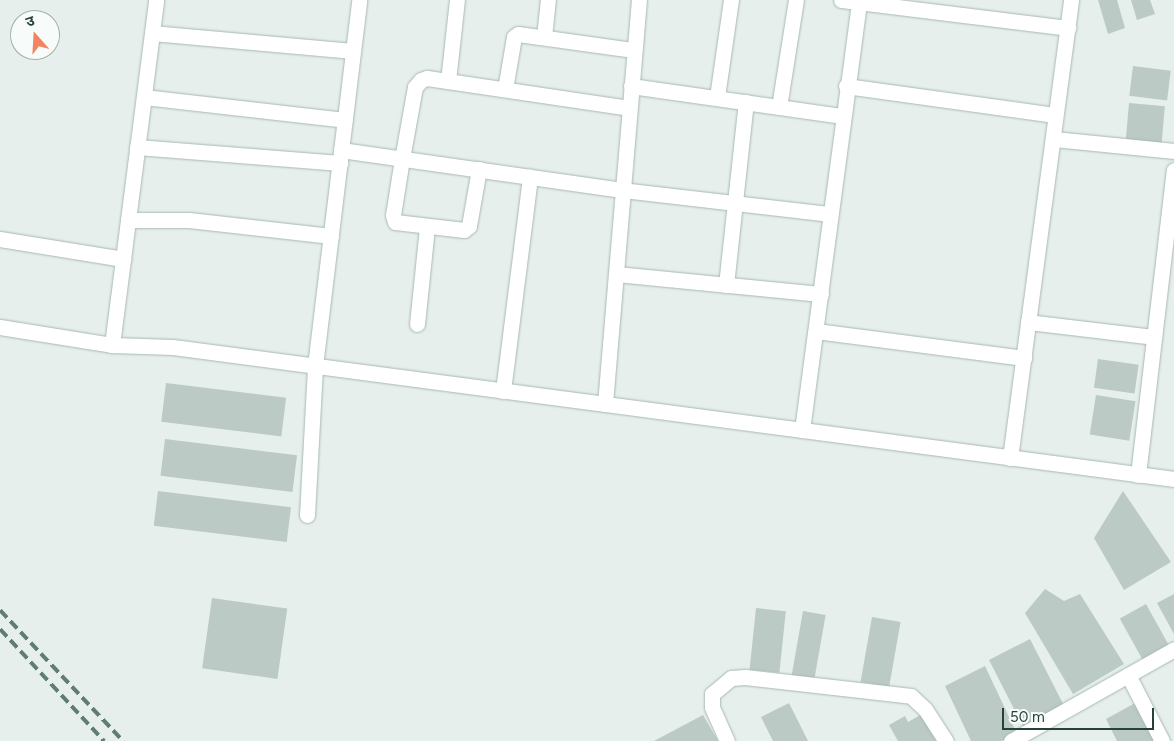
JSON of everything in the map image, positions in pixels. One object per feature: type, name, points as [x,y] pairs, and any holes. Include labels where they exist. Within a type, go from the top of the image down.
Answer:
[{"type":"street","points":[[112,345],[156,0]]},
{"type":"street","points":[[307,515],[315,366],[359,0]]},
{"type":"street","points":[[448,81],[457,0]]},
{"type":"street","points":[[544,37],[548,0]]},
{"type":"street","points":[[605,404],[639,0]]},
{"type":"street","points":[[717,96],[730,0]]},
{"type":"street","points":[[779,106],[796,0]]},
{"type":"street","points":[[841,0],[1068,28]]},
{"type":"street","points":[[1010,458],[1071,0]]},
{"type":"street","points":[[802,430],[858,1]]},
{"type":"street","points":[[152,34],[353,51]]},
{"type":"street","points":[[505,89],[514,37],[521,34],[634,50]]},
{"type":"street","points":[[479,169],[467,228],[427,228],[398,224],[393,218],[417,83],[428,78],[629,108]]},
{"type":"street","points":[[631,86],[717,96],[843,116]]},
{"type":"street","points":[[846,86],[1055,116]]},
{"type":"street","points":[[144,97],[345,120]]},
{"type":"street","points":[[726,285],[746,102]]},
{"type":"street","points":[[1054,139],[1174,151]]},
{"type":"street","points":[[137,147],[402,159],[622,190],[830,214]]},
{"type":"street","points":[[1138,475],[1174,170]]},
{"type":"street","points":[[503,391],[530,176]]},
{"type":"street","points":[[128,220],[189,220],[331,236]]},
{"type":"street","points":[[417,324],[427,228]]},
{"type":"street","points":[[0,239],[123,258]]},
{"type":"street","points":[[616,274],[821,294]]},
{"type":"street","points":[[1028,322],[1154,337]]},
{"type":"street","points":[[0,327],[112,345],[173,347],[1174,479]]},
{"type":"street","points":[[816,331],[1024,358]]},
{"type":"street","points":[[1011,741],[1174,649]]},
{"type":"street","points":[[1128,675],[1162,741]]},
{"type":"street","points":[[727,741],[712,707],[712,694],[731,678],[745,677],[911,696],[925,709],[946,741]]},
{"type":"building","points":[[1098,0],[1117,0],[1125,28],[1108,34]]},
{"type":"building","points":[[1131,0],[1150,0],[1155,14],[1137,20]]},
{"type":"building","points":[[1133,66],[1171,71],[1167,100],[1129,96]]},
{"type":"building","points":[[1129,103],[1165,106],[1162,144],[1126,141]]},
{"type":"building","points":[[1098,359],[1139,365],[1135,393],[1094,388]]},
{"type":"building","points":[[166,383],[286,398],[281,436],[161,422]]},
{"type":"building","points":[[1096,395],[1136,401],[1129,441],[1090,435]]},
{"type":"building","points":[[165,439],[297,455],[292,492],[160,476]]},
{"type":"building","points":[[158,491],[291,507],[287,542],[154,526]]},
{"type":"building","points":[[1123,491],[1171,562],[1124,590],[1094,538]]},
{"type":"building","points":[[1045,589],[1064,601],[1080,594],[1124,664],[1073,694],[1025,613]]},
{"type":"building","points":[[1174,594],[1174,634],[1157,603]]},
{"type":"building","points":[[212,598],[287,609],[277,679],[202,668]]},
{"type":"building","points":[[1146,604],[1169,646],[1143,661],[1120,619]]},
{"type":"building","points":[[756,608],[786,611],[779,673],[750,670]]},
{"type":"building","points":[[803,611],[826,615],[814,681],[791,677]]},
{"type":"building","points":[[872,617],[901,622],[889,687],[861,682]]},
{"type":"building","points":[[1030,639],[1065,707],[1024,728],[989,660]]},
{"type":"building","points":[[985,666],[1017,734],[1001,741],[971,741],[945,686]]},
{"type":"building","points":[[1137,702],[1157,741],[1117,741],[1106,719]]},
{"type":"building","points":[[789,703],[808,741],[773,741],[761,717]]},
{"type":"building","points":[[924,713],[940,741],[898,741],[889,725],[905,716],[908,722]]},
{"type":"building","points":[[703,715],[718,741],[654,741]]},
{"type":"railway","points":[[0,610],[123,741]]},
{"type":"railway","points":[[0,629],[104,741]]}]
